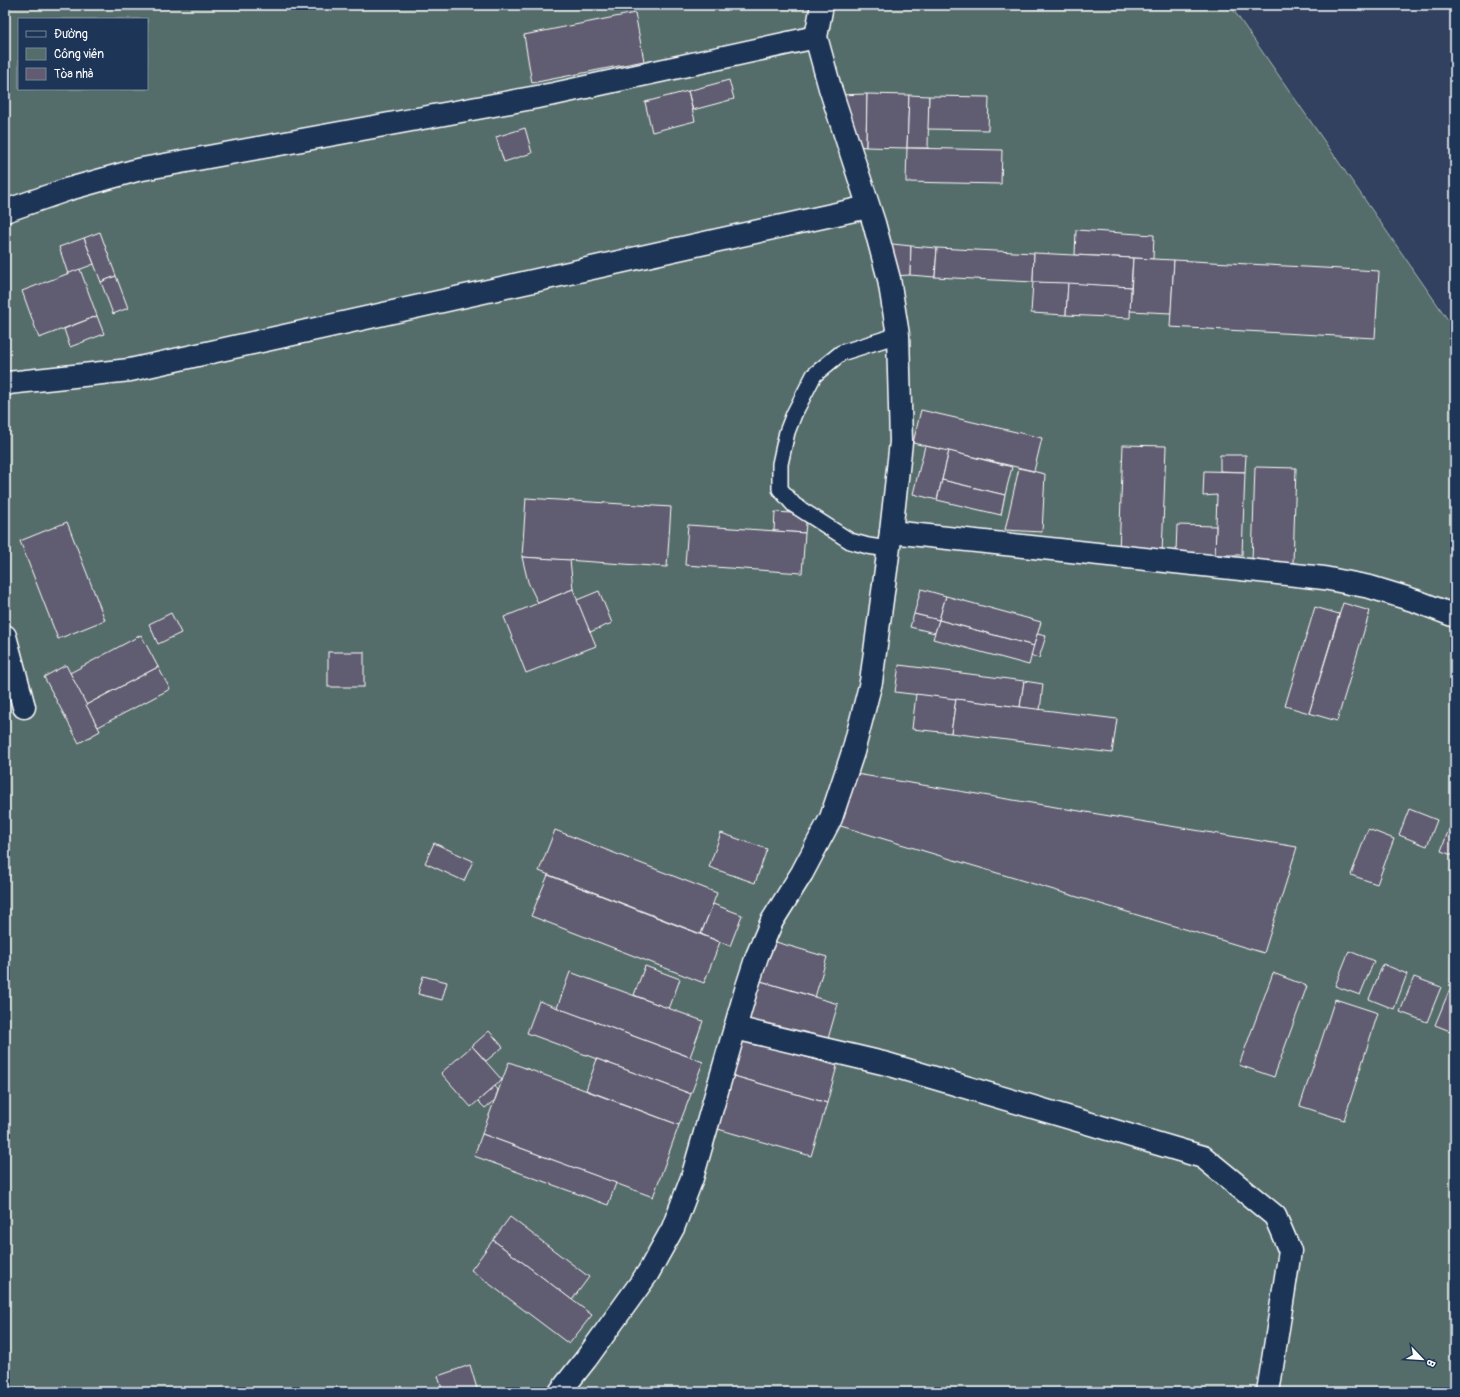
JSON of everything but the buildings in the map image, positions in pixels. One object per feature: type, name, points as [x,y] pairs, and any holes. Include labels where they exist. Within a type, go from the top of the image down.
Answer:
[{"type":"street","points":[[560,1392],[586,1359],[648,1273],[673,1228],[692,1178],[746,990],[763,942],[772,921],[802,872],[831,818],[853,752],[871,682],[890,541],[901,442],[898,335],[889,279],[830,88],[816,37],[822,5]]},
{"type":"street","points":[[5,211],[69,189],[137,170],[554,94],[816,37]]},
{"type":"street","points":[[5,385],[8,383],[130,370],[868,207]]},
{"type":"street","points":[[890,541],[1324,578],[1370,587],[1409,598],[1455,616]]},
{"type":"street","points":[[5,636],[24,706]]},
{"type":"street","points":[[735,1028],[887,1064],[1203,1157],[1275,1216],[1290,1251],[1268,1392]]},
{"type":"lane","points":[[890,541],[868,546],[850,541],[794,505],[780,489],[780,464],[787,432],[794,414],[814,375],[841,353],[898,335]]},
{"type":"green space","points":[[5,5],[1230,5],[1455,330],[1455,1392],[5,1392]]}]
